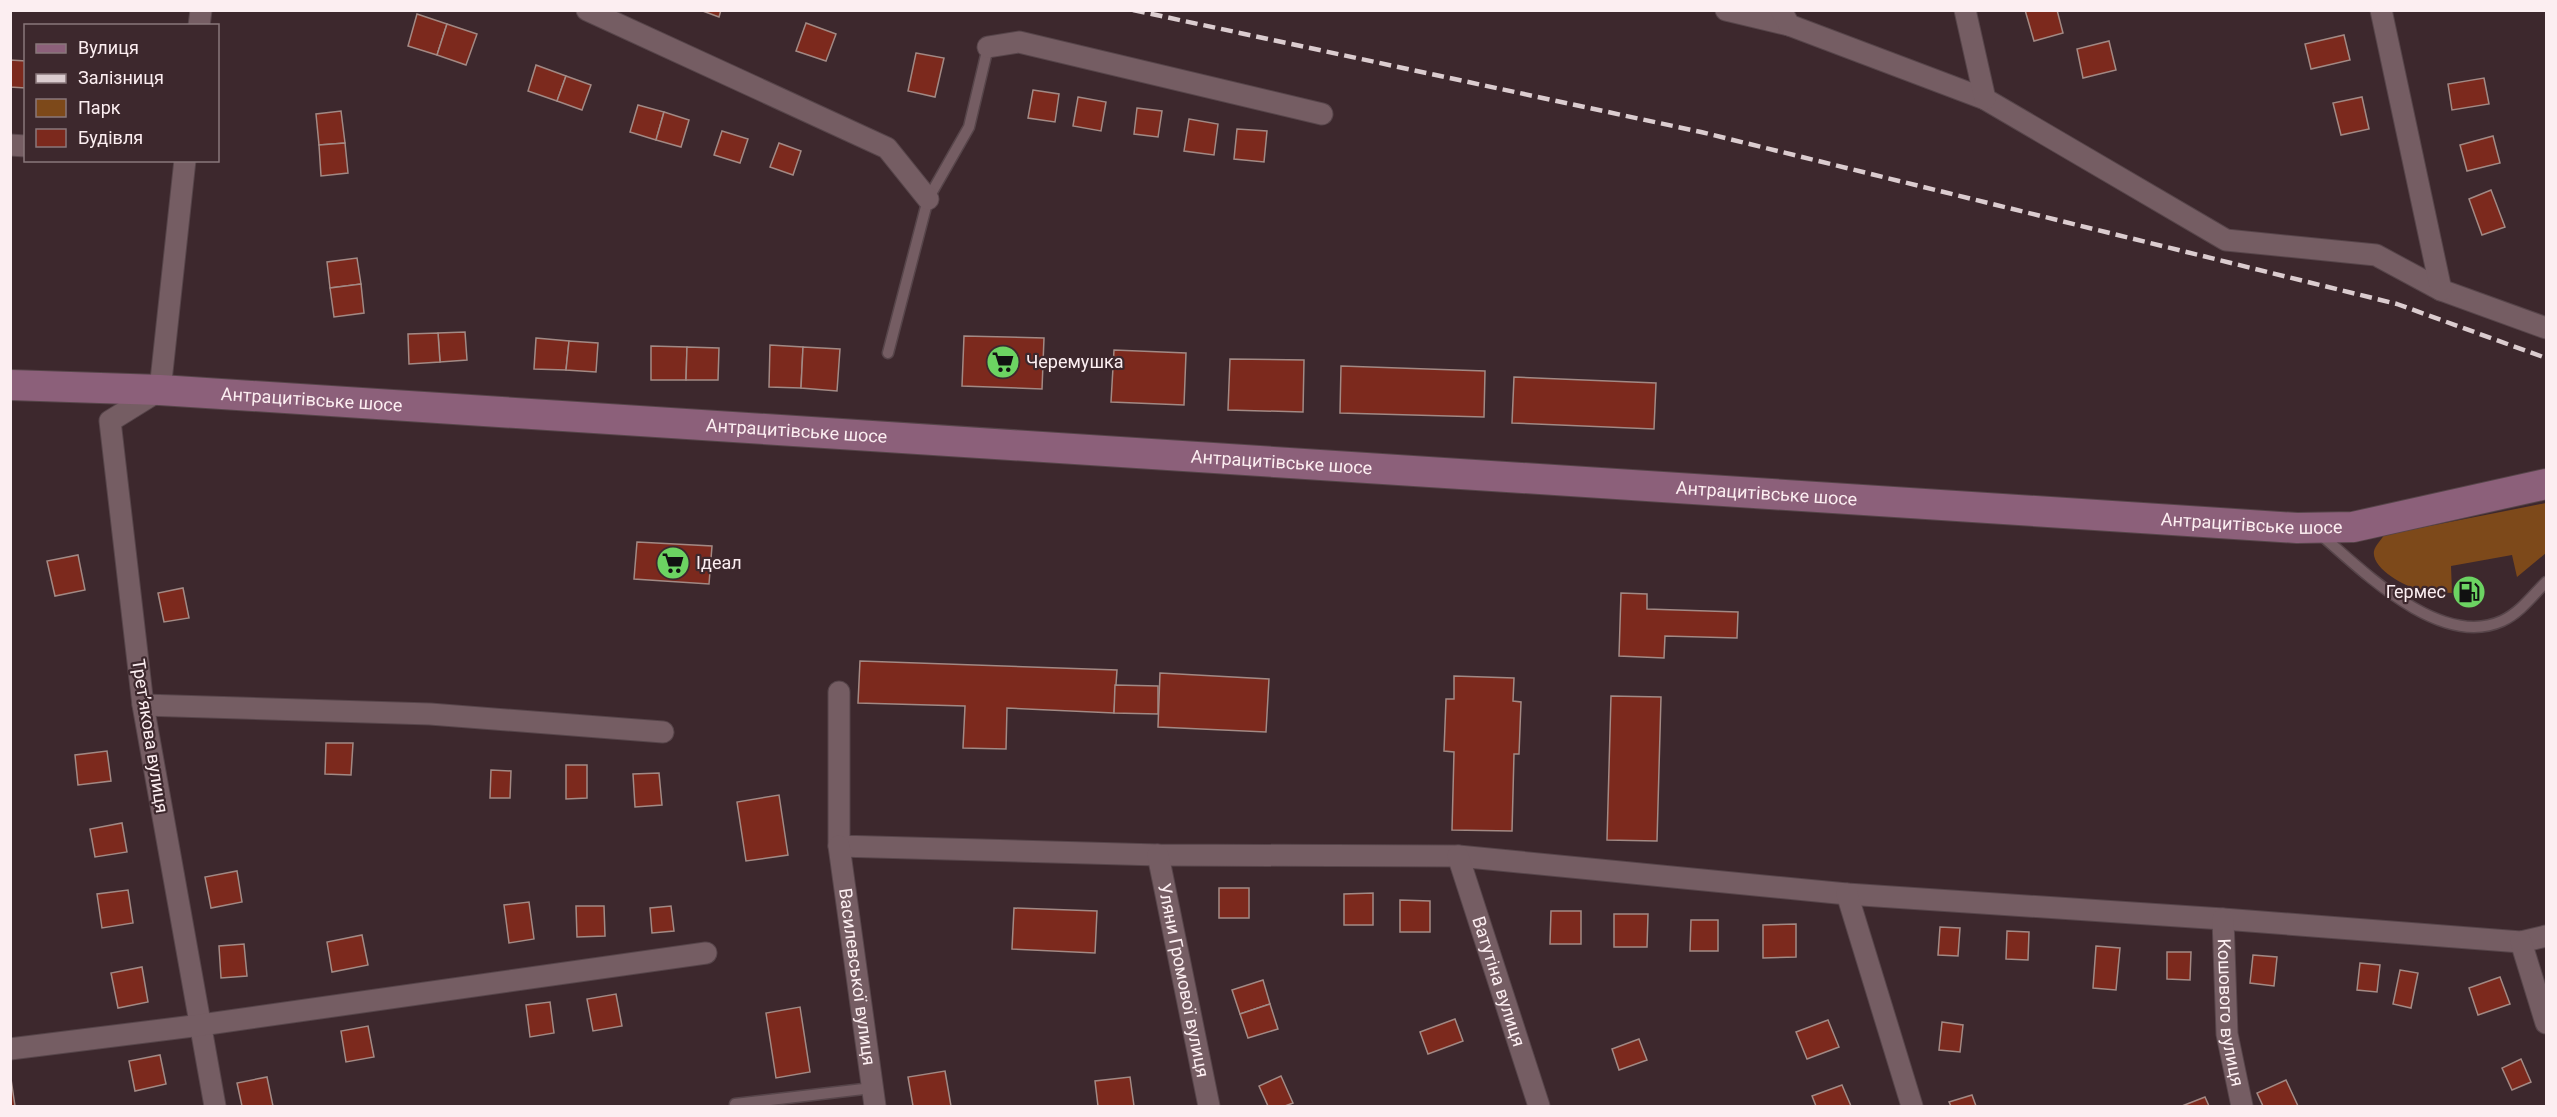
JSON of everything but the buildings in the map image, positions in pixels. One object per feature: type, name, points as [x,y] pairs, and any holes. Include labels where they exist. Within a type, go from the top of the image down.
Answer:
[{"type":"main road","name":"Антрацитівське шосе","points":[[10,385],[160,390],[2313,528],[2353,527],[2547,484]]},
{"type":"street","points":[[587,10],[887,148],[928,199]]},
{"type":"street","points":[[1726,10],[1785,18],[1985,99],[2226,240],[2376,255],[2441,290],[2547,328]]},
{"type":"street","points":[[1965,10],[1985,99]]},
{"type":"street","points":[[2381,10],[2441,290]]},
{"type":"street","points":[[988,47],[1019,42],[1322,114]]},
{"type":"street","points":[[160,390],[185,162]]},
{"type":"street","name":"Третʼякова вулиця","points":[[160,390],[110,421],[142,705],[215,1107]]},
{"type":"street","name":"Василевської вулиця","points":[[839,692],[838,846],[874,1097]]},
{"type":"street","points":[[142,705],[430,714],[663,732]]},
{"type":"street","points":[[838,846],[1158,855],[1458,856],[1847,894],[2521,942],[2547,936]]},
{"type":"street","name":"Уляни Громової вулиця","points":[[1158,855],[1209,1107]]},
{"type":"street","name":"Ватутіна вулиця","points":[[1458,856],[1539,1107]]},
{"type":"street","points":[[1847,894],[1912,1107]]},
{"type":"street","name":"Кошового вулиця","points":[[2223,919],[2227,1034],[2242,1107]]},
{"type":"street","points":[[2521,942],[2547,1023]]},
{"type":"street","points":[[10,1049],[706,953]]},
{"type":"lane","points":[[888,352],[928,199],[969,127],[988,47]]},
{"type":"lane","points":[[2313,528],[2382,589],[2431,618],[2480,626],[2502,621],[2519,610],[2547,582]]},
{"type":"lane","points":[[735,1104],[874,1097]]},
{"type":"green space","points":[[2546,503],[2546,553],[2517,577],[2512,555],[2451,566],[2452,593],[2431,591],[2398,581],[2383,570],[2374,557],[2374,551],[2384,535]]},
{"type":"railway","points":[[1133,10],[1701,132],[2397,304],[2546,358]]},
{"type":"place","name":"Черемушка","points":[[1003,362]]},
{"type":"place","name":"Ідеал","points":[[673,563]]},
{"type":"place","name":"Гермес","points":[[2469,592]]}]
